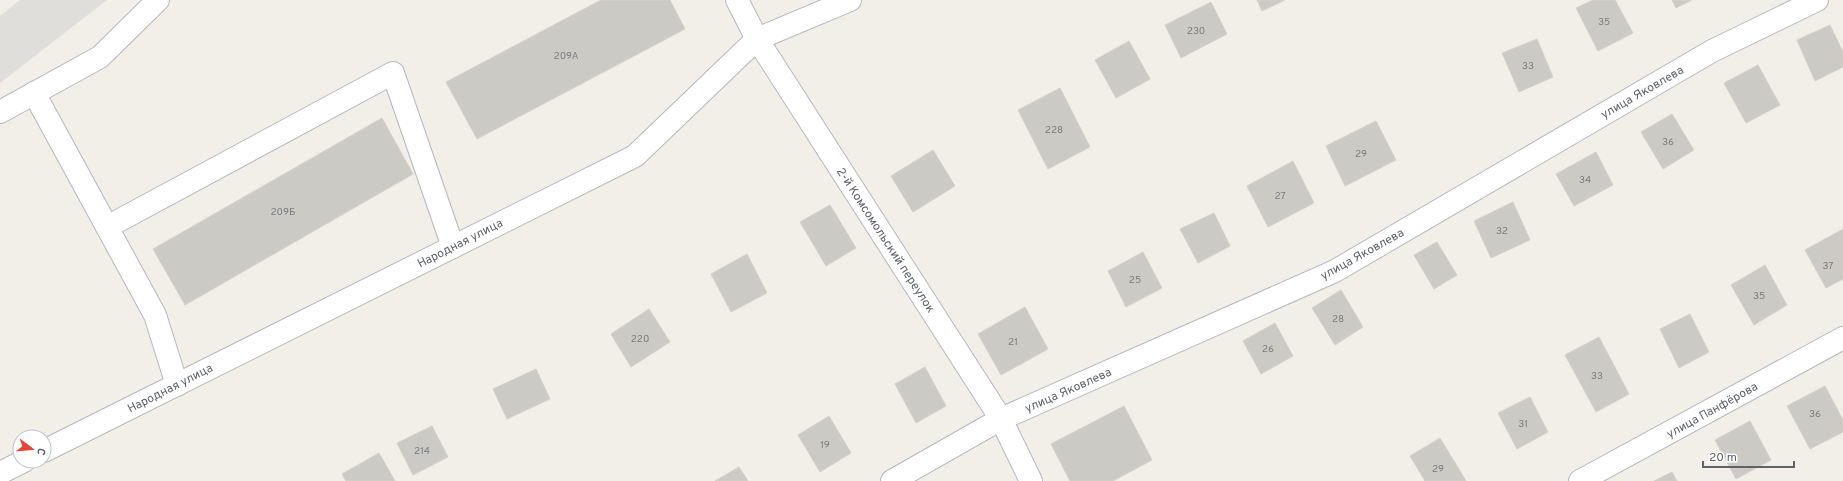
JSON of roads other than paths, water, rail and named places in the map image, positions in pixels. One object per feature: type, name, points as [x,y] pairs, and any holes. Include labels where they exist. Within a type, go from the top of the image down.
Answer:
[{"type":"street","points":[[0,112],[100,56],[158,0]]},
{"type":"street","name":"2-й Комсомольский переулок","points":[[737,0],[757,39],[1001,419],[1031,481]]},
{"type":"street","name":"Народная улица","points":[[52,447],[635,156],[757,39],[850,0]]},
{"type":"street","name":"улица Яковлева","points":[[892,481],[1001,419],[1335,271],[1712,51],[1818,0]]},
{"type":"street","points":[[107,227],[393,73],[453,247]]},
{"type":"street","points":[[34,93],[155,315],[177,385]]},
{"type":"street","name":"улица Панфёрова","points":[[1580,481],[1843,338]]},
{"type":"street","points":[[0,473],[12,467]]}]
